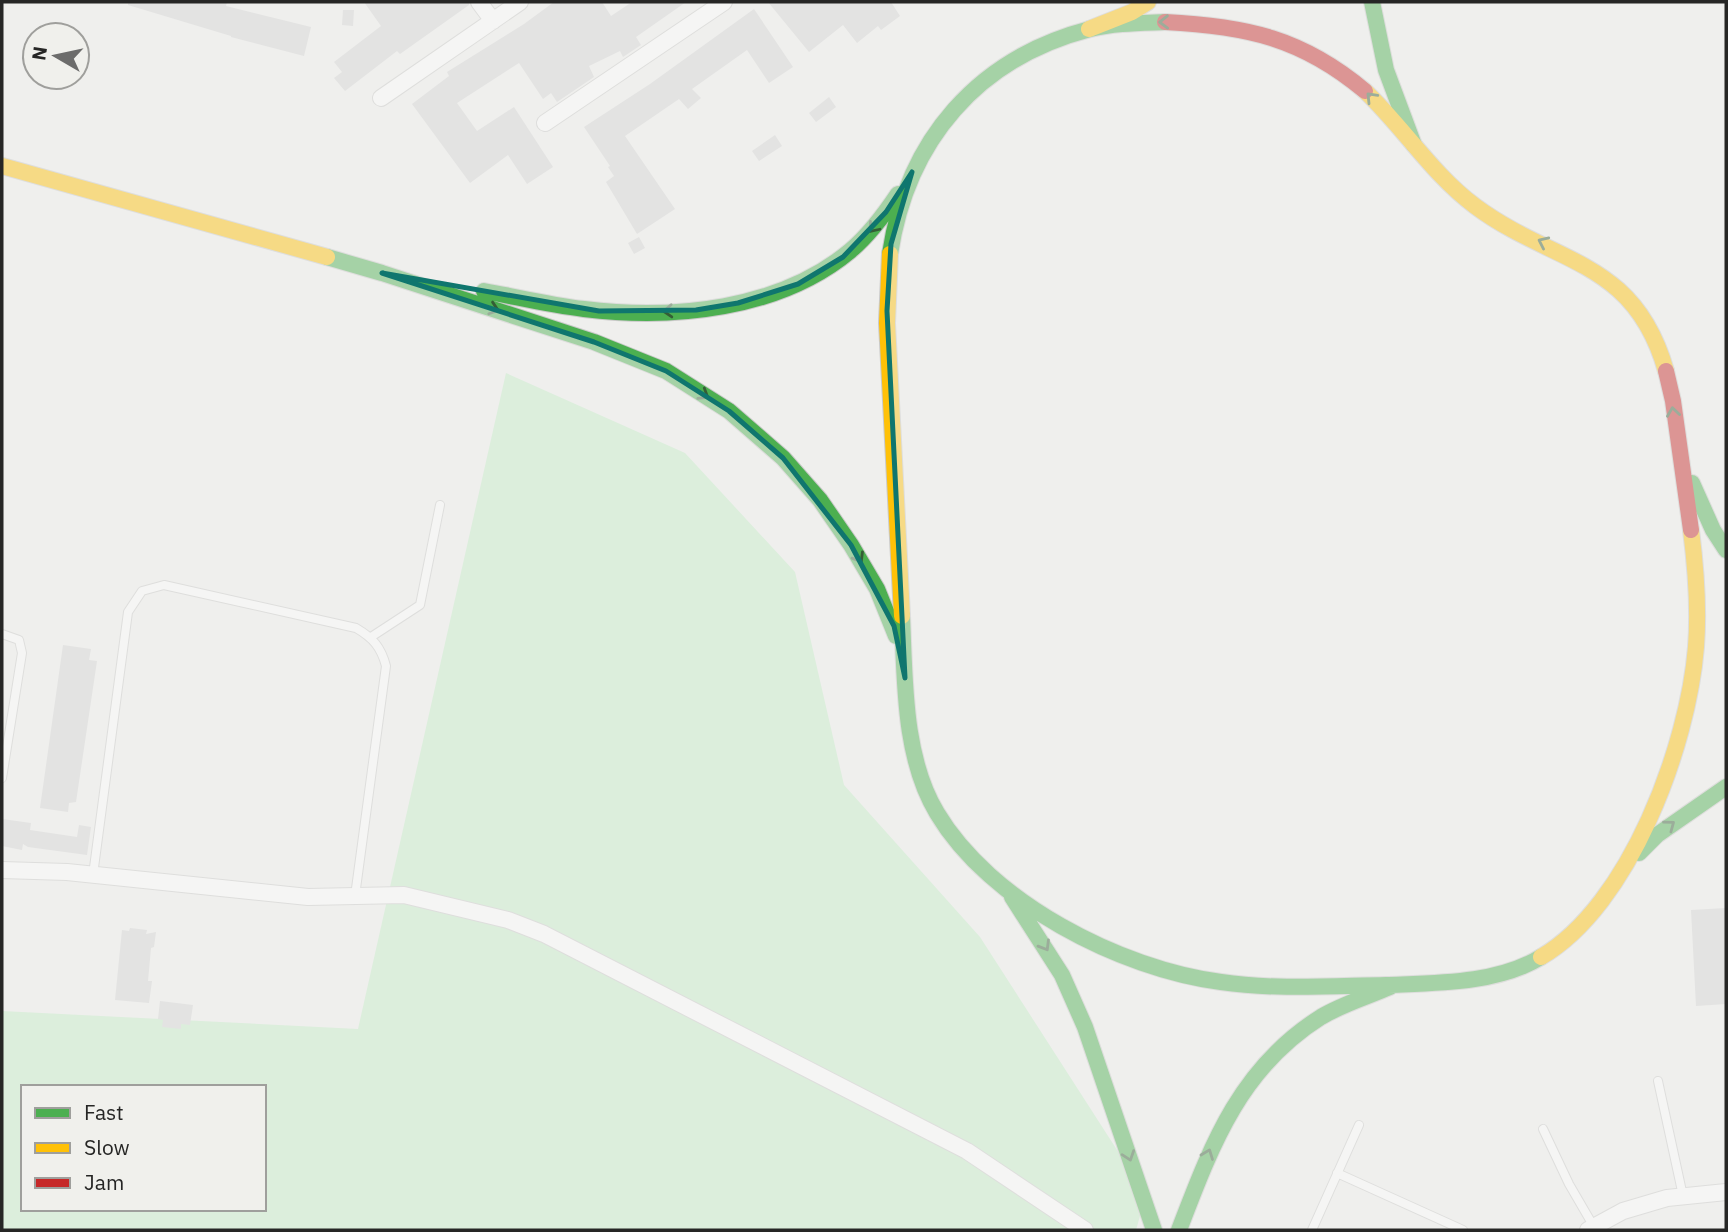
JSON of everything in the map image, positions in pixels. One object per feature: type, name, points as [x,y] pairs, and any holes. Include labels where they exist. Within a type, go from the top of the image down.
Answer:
[{"type":"main road","points":[[382,274],[599,311],[646,313],[696,310],[738,303],[798,284],[843,257],[866,236],[953,108],[979,81],[1012,59],[1132,12],[1148,2]]},
{"type":"main road","points":[[1372,2],[1385,70],[1414,145]]},
{"type":"main road","points":[[912,172],[891,244],[887,312],[905,678],[917,769],[927,796],[943,822],[970,855],[1006,889],[1072,932],[1161,968],[1203,979],[1292,986],[1397,985],[1480,978],[1509,972],[1558,947],[1589,916],[1621,872],[1650,818],[1669,773],[1693,674],[1696,576],[1669,382],[1659,348],[1648,325],[1612,282],[1586,263],[1484,213],[1457,192],[1362,87],[1306,50],[1246,28],[1209,23],[1165,22],[1089,29]]},
{"type":"main road","points":[[2,166],[382,274],[594,342],[666,371],[729,411],[783,458],[820,500],[877,589],[894,626],[905,678]]},
{"type":"main road","points":[[1678,449],[1697,496],[1726,550]]},
{"type":"main road","points":[[1621,872],[1657,835],[1726,787]]},
{"type":"main road","points":[[1006,889],[1032,925],[1062,975],[1085,1027],[1154,1230]]},
{"type":"main road","points":[[1183,1226],[1217,1133],[1236,1098],[1262,1064],[1296,1033],[1324,1015],[1397,985]]},
{"type":"street","points":[[479,2],[493,21]]},
{"type":"street","points":[[381,98],[520,2]]},
{"type":"street","points":[[545,124],[724,2]]},
{"type":"street","points":[[2,870],[93,875],[308,897],[404,895],[508,920],[544,934],[967,1151],[1085,1230]]},
{"type":"street","points":[[1591,1229],[1623,1211],[1667,1198],[1726,1192]]},
{"type":"lane","points":[[371,637],[420,606],[440,505]]},
{"type":"lane","points":[[93,875],[128,612],[142,591],[164,585],[356,628],[371,637],[382,652],[386,666],[355,896]]},
{"type":"lane","points":[[2,634],[19,640],[22,653],[2,779]]},
{"type":"lane","points":[[1658,1081],[1683,1196]]},
{"type":"lane","points":[[1312,1230],[1359,1125]]},
{"type":"lane","points":[[1543,1129],[1591,1229]]},
{"type":"lane","points":[[1337,1173],[1463,1230]]},
{"type":"highlighted area","points":[[912,172],[891,244],[887,311],[905,678],[894,626],[851,545],[783,458],[729,411],[666,371],[594,342],[382,273],[599,311],[696,310],[738,303],[798,284],[843,257],[886,212]]},
{"type":"green space","points":[[506,373],[685,453],[795,572],[844,785],[980,937],[1146,1195],[1136,1230],[2,1230],[2,1011],[358,1029]]},
{"type":"building","points":[[128,2],[227,2],[226,6],[311,27],[304,56],[231,37],[128,5]]},
{"type":"building","points":[[364,2],[469,2],[469,5],[400,54],[397,51],[345,91],[334,78],[342,72],[334,62],[381,26]]},
{"type":"building","points":[[554,2],[602,2],[611,16],[632,2],[686,2],[636,37],[641,45],[623,57],[620,51],[589,66],[594,77],[557,102],[551,93],[543,99],[519,63],[457,103],[477,131],[514,107],[553,167],[527,184],[508,155],[470,183],[412,104],[449,76],[447,72]]},
{"type":"building","points":[[768,2],[891,2],[900,16],[881,30],[878,26],[857,43],[843,25],[809,52]]},
{"type":"building","points":[[754,9],[793,67],[769,83],[747,50],[692,89],[701,98],[688,109],[679,99],[625,136],[675,209],[637,234],[606,182],[614,176],[608,167],[610,166],[584,127],[650,84]]},
{"type":"building","points":[[343,10],[354,10],[353,26],[342,25]]},
{"type":"building","points":[[829,97],[836,107],[816,122],[809,113]]},
{"type":"building","points":[[775,135],[782,146],[759,161],[752,151]]},
{"type":"building","points":[[639,237],[645,248],[634,254],[628,243]]},
{"type":"building","points":[[63,645],[91,649],[89,660],[97,661],[76,802],[69,803],[68,812],[40,808]]},
{"type":"building","points":[[2,819],[31,823],[30,830],[77,837],[79,825],[91,827],[87,855],[28,847],[23,844],[22,850],[2,846]]},
{"type":"building","points":[[1726,908],[1726,1004],[1696,1006],[1691,910]]},
{"type":"building","points":[[130,928],[147,930],[146,934],[156,932],[154,947],[151,948],[148,981],[152,981],[149,1003],[115,1000],[122,930],[129,931]]},
{"type":"building","points":[[160,1001],[193,1005],[190,1025],[181,1024],[181,1029],[162,1027],[163,1020],[158,1019]]},
{"type":"traffic: fast","points":[[1372,2],[1386,70],[1414,145]]},
{"type":"traffic: fast","points":[[890,254],[899,213],[913,175],[931,140],[954,110],[982,83],[1014,60],[1050,42],[1099,27],[1165,22]]},
{"type":"traffic: fast","points":[[484,291],[584,309],[618,312],[689,311],[724,306],[758,298],[822,271],[864,238],[898,194]]},
{"type":"traffic: fast","points":[[327,257],[594,342],[666,371],[729,411],[783,458],[820,500],[877,589],[896,636]]},
{"type":"traffic: fast","points":[[1692,483],[1713,530],[1726,550]]},
{"type":"traffic: fast","points":[[902,616],[905,691],[912,743],[926,791],[937,813],[960,845],[990,875],[1061,926],[1141,963],[1182,975],[1262,986],[1425,984],[1466,980],[1505,972],[1541,957]]},
{"type":"traffic: fast","points":[[1639,853],[1657,835],[1726,787]]},
{"type":"traffic: fast","points":[[1012,897],[1062,975],[1085,1027],[1154,1230]]},
{"type":"traffic: fast","points":[[1179,1230],[1217,1138],[1249,1084],[1269,1060],[1293,1037],[1321,1017],[1390,987]]},
{"type":"traffic: slow","points":[[1089,29],[1132,12],[1148,2]]},
{"type":"traffic: slow","points":[[1365,91],[1445,180],[1475,206],[1505,225],[1588,268],[1612,285],[1634,306],[1652,334],[1666,371]]},
{"type":"traffic: slow","points":[[2,166],[327,257]]},
{"type":"traffic: slow","points":[[890,254],[887,323],[902,616]]},
{"type":"traffic: slow","points":[[1541,957],[1573,933],[1602,901],[1649,820],[1667,775],[1691,687],[1696,647],[1696,588],[1691,530]]},
{"type":"traffic: jam","points":[[1165,22],[1222,27],[1272,38],[1319,58],[1365,91]]},
{"type":"traffic: jam","points":[[1666,371],[1673,401],[1691,530]]}]
